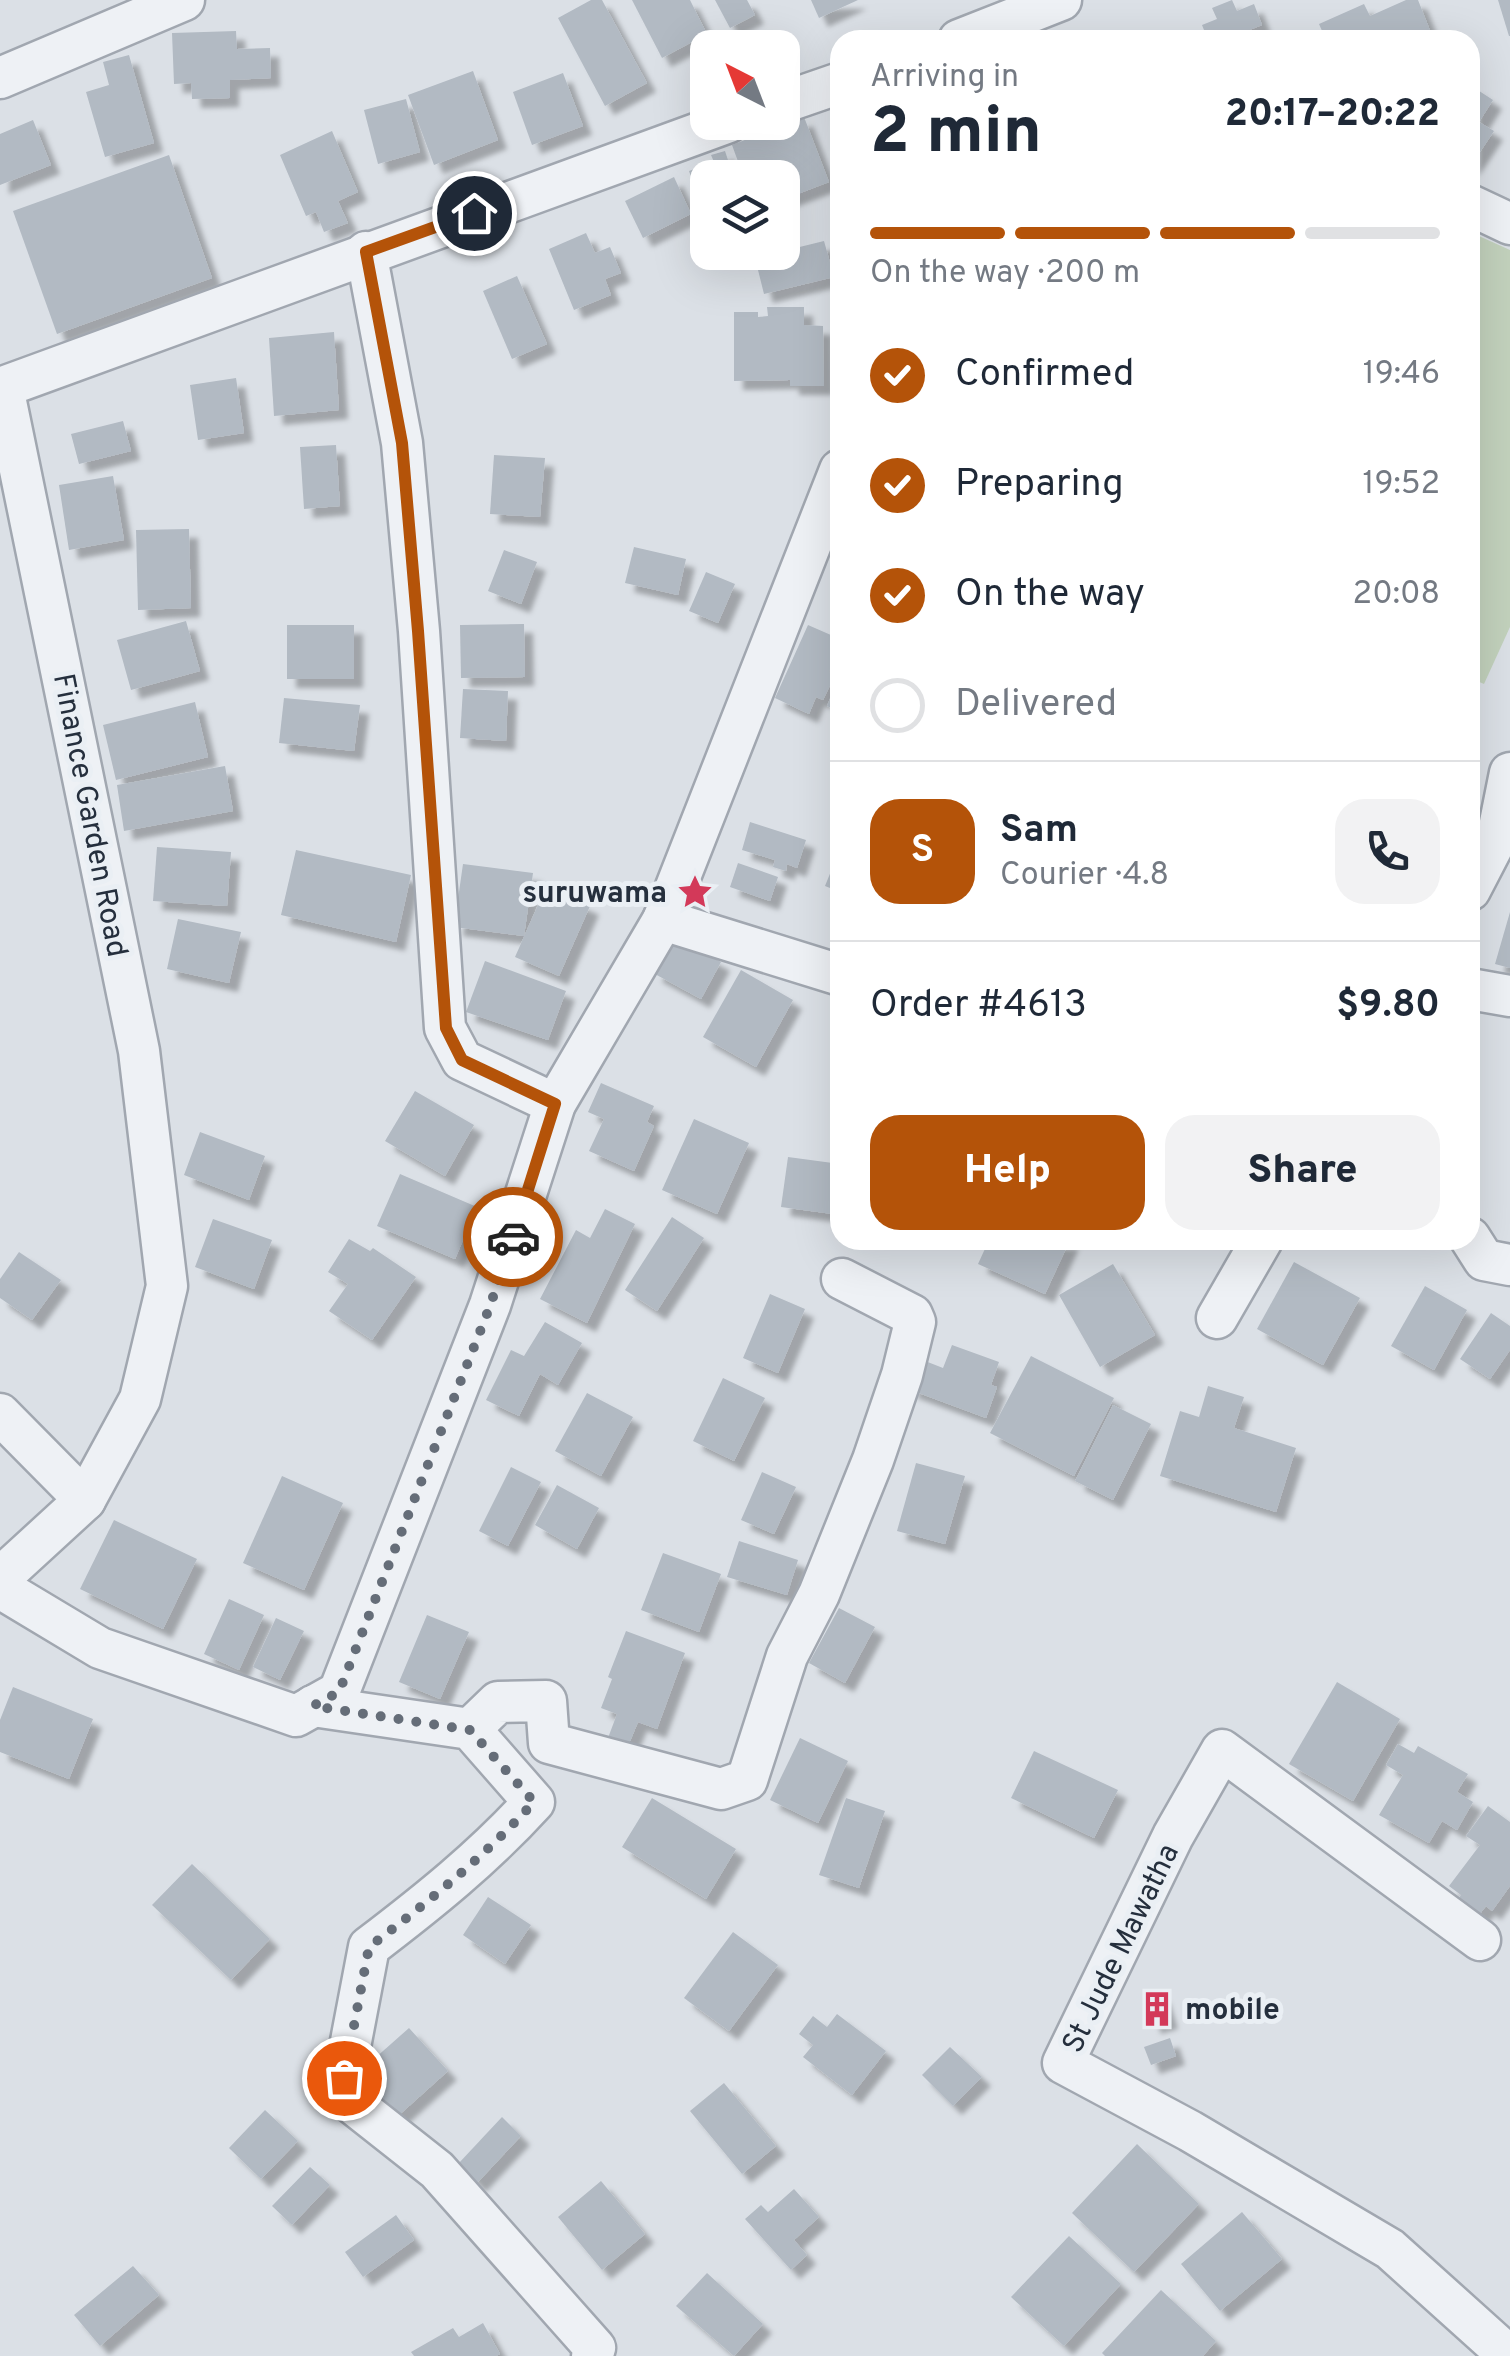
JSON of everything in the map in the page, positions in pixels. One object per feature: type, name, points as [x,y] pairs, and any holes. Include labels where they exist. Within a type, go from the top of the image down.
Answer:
[{"type":"street","points":[[0,78],[184,0]]},
{"type":"street","points":[[984,30],[1061,0]]},
{"type":"street","points":[[800,97],[830,86]]},
{"type":"street","name":"Finance Garden Road","points":[[0,1578],[85,1500],[140,1399],[167,1286],[139,1051],[2,379],[690,136]]},
{"type":"street","points":[[1480,210],[1510,224]]},
{"type":"street","points":[[366,252],[402,443],[446,1028],[462,1060],[555,1104]]},
{"type":"street","points":[[0,1588],[100,1648],[296,1716],[339,1692],[490,1306],[555,1104],[663,920],[830,495]]},
{"type":"street","points":[[1480,871],[1497,838],[1510,773]]},
{"type":"street","points":[[663,920],[830,972]]},
{"type":"street","points":[[1480,991],[1510,996]]},
{"type":"street","points":[[1216,1318],[1256,1250]]},
{"type":"street","points":[[1478,1250],[1484,1260],[1510,1265]]},
{"type":"street","points":[[470,1730],[498,1702],[546,1701],[549,1743],[722,1789],[747,1780],[787,1656],[819,1594],[873,1460],[915,1322],[912,1315],[842,1278]]},
{"type":"street","points":[[0,1414],[85,1500]]},
{"type":"street","points":[[313,1706],[470,1730],[534,1802],[491,1849],[369,1947],[344,2078],[346,2099],[437,2170],[595,2348],[592,2356]]},
{"type":"street","name":"St Jude Mawatha","points":[[1480,1940],[1222,1750],[1173,1836],[1063,2063],[1190,2130],[1390,2249],[1509,2356]]},
{"type":"green space","points":[[1480,236],[1510,250],[1510,627],[1484,684],[1480,682]]},
{"type":"building","points":[[591,0],[602,0],[647,83],[605,106],[558,18]]},
{"type":"building","points":[[632,0],[690,0],[705,30],[690,30],[690,43],[662,58]]},
{"type":"building","points":[[715,0],[747,0],[755,15],[730,28]]},
{"type":"building","points":[[811,0],[858,0],[819,18]]},
{"type":"building","points":[[1232,0],[1237,11],[1254,4],[1262,25],[1250,30],[1204,30],[1202,25],[1217,19],[1212,8]]},
{"type":"building","points":[[1406,0],[1418,0],[1430,30],[1322,30],[1319,24],[1364,4],[1370,16]]},
{"type":"building","points":[[1498,0],[1510,0],[1510,36],[1509,36]]},
{"type":"building","points":[[236,31],[237,49],[270,48],[271,78],[230,80],[230,98],[192,99],[191,83],[174,84],[172,33]]},
{"type":"building","points":[[129,55],[154,143],[105,157],[86,92],[109,85],[103,62]]},
{"type":"building","points":[[473,71],[498,140],[434,165],[408,95]]},
{"type":"building","points":[[563,73],[583,126],[532,145],[513,92]]},
{"type":"building","points":[[1480,92],[1493,100],[1480,120]]},
{"type":"building","points":[[406,99],[420,152],[378,164],[364,110]]},
{"type":"building","points":[[804,117],[829,182],[800,193],[800,160],[737,160],[732,145],[745,140],[800,140],[800,119]]},
{"type":"building","points":[[33,120],[51,165],[0,185],[0,134]]},
{"type":"building","points":[[1480,123],[1494,131],[1480,152]]},
{"type":"building","points":[[332,131],[358,192],[338,201],[348,223],[324,232],[316,212],[306,216],[280,155]]},
{"type":"building","points":[[725,151],[728,160],[713,160],[711,155]]},
{"type":"building","points":[[169,155],[212,278],[57,334],[13,211]]},
{"type":"building","points":[[674,177],[690,214],[643,238],[625,201]]},
{"type":"building","points":[[586,233],[595,253],[610,247],[621,273],[605,279],[611,295],[574,310],[549,249]]},
{"type":"building","points":[[824,241],[830,278],[764,294],[758,270],[800,270],[800,247]]},
{"type":"building","points":[[517,276],[547,344],[512,359],[483,291]]},
{"type":"building","points":[[767,307],[804,307],[804,325],[823,326],[824,386],[790,386],[790,380],[734,381],[734,312],[768,316]]},
{"type":"building","points":[[334,332],[339,410],[274,416],[269,338]]},
{"type":"building","points":[[236,378],[244,433],[198,440],[190,385]]},
{"type":"building","points":[[123,421],[131,451],[79,464],[71,434]]},
{"type":"building","points":[[336,445],[340,506],[304,509],[300,447]]},
{"type":"building","points":[[494,455],[545,458],[540,517],[490,514]]},
{"type":"building","points":[[113,476],[124,540],[69,550],[59,485]]},
{"type":"building","points":[[189,529],[191,608],[138,610],[136,530]]},
{"type":"building","points":[[634,547],[686,559],[678,595],[625,583]]},
{"type":"building","points":[[504,550],[537,562],[521,604],[488,591]]},
{"type":"building","points":[[706,572],[735,584],[718,623],[689,611]]},
{"type":"building","points":[[186,621],[200,671],[131,690],[117,640]]},
{"type":"building","points":[[524,624],[525,677],[461,678],[460,625]]},
{"type":"building","points":[[287,625],[354,625],[354,679],[287,679]]},
{"type":"building","points":[[808,625],[830,635],[830,685],[823,700],[816,697],[809,714],[775,698]]},
{"type":"building","points":[[463,689],[508,691],[506,741],[460,738]]},
{"type":"building","points":[[284,698],[360,705],[354,751],[279,743]]},
{"type":"building","points":[[195,702],[208,757],[116,780],[103,725]]},
{"type":"building","points":[[225,766],[233,811],[124,831],[117,785]]},
{"type":"building","points":[[750,822],[806,840],[797,868],[787,864],[786,871],[773,867],[775,860],[742,850]]},
{"type":"building","points":[[157,847],[231,852],[227,906],[153,901]]},
{"type":"building","points":[[296,850],[411,875],[396,942],[281,915]]},
{"type":"building","points":[[738,863],[778,877],[770,901],[730,887]]},
{"type":"building","points":[[463,864],[533,873],[524,936],[454,927]]},
{"type":"building","points":[[546,887],[590,906],[559,976],[515,957]]},
{"type":"building","points":[[1510,912],[1510,968],[1495,964]]},
{"type":"building","points":[[178,919],[241,932],[229,983],[167,969]]},
{"type":"building","points":[[673,936],[721,962],[701,999],[653,973]]},
{"type":"building","points":[[485,961],[566,991],[548,1040],[466,1012]]},
{"type":"building","points":[[741,970],[793,1000],[756,1067],[703,1037]]},
{"type":"building","points":[[601,1083],[654,1106],[647,1122],[654,1126],[634,1171],[589,1151],[604,1119],[588,1112]]},
{"type":"building","points":[[415,1091],[474,1125],[445,1176],[385,1141]]},
{"type":"building","points":[[694,1119],[749,1143],[717,1214],[662,1190]]},
{"type":"building","points":[[200,1132],[265,1156],[249,1200],[184,1175]]},
{"type":"building","points":[[788,1157],[830,1163],[830,1214],[781,1207]]},
{"type":"building","points":[[400,1174],[477,1207],[455,1259],[377,1226]]},
{"type":"building","points":[[605,1209],[635,1224],[587,1323],[540,1299],[576,1230],[590,1238]]},
{"type":"building","points":[[672,1217],[704,1238],[657,1311],[625,1290]]},
{"type":"building","points":[[213,1219],[272,1240],[254,1289],[195,1267]]},
{"type":"building","points":[[349,1239],[370,1251],[373,1248],[416,1277],[372,1340],[329,1311],[348,1284],[328,1272]]},
{"type":"building","points":[[984,1250],[1065,1250],[1045,1294],[978,1264]]},
{"type":"building","points":[[19,1252],[61,1280],[32,1320],[0,1298],[0,1279]]},
{"type":"building","points":[[1294,1262],[1360,1298],[1323,1365],[1257,1329]]},
{"type":"building","points":[[1113,1264],[1155,1335],[1100,1367],[1059,1295]]},
{"type":"building","points":[[1425,1286],[1467,1310],[1434,1370],[1391,1346]]},
{"type":"building","points":[[770,1294],[805,1309],[778,1373],[743,1358]]},
{"type":"building","points":[[1491,1313],[1510,1326],[1510,1350],[1490,1379],[1460,1359]]},
{"type":"building","points":[[545,1322],[582,1343],[558,1385],[540,1374],[519,1416],[486,1400],[511,1350],[524,1356]]},
{"type":"building","points":[[952,1345],[999,1362],[991,1385],[997,1387],[986,1418],[908,1389],[920,1359],[943,1368]]},
{"type":"building","points":[[1031,1356],[1114,1398],[1074,1476],[990,1433]]},
{"type":"building","points":[[723,1378],[765,1398],[734,1461],[693,1441]]},
{"type":"building","points":[[1208,1386],[1244,1397],[1234,1428],[1296,1448],[1276,1512],[1160,1476],[1180,1411],[1199,1417]]},
{"type":"building","points":[[587,1393],[633,1417],[601,1476],[555,1451]]},
{"type":"building","points":[[1113,1405],[1151,1424],[1113,1500],[1075,1481]]},
{"type":"building","points":[[916,1463],[965,1476],[945,1544],[897,1531]]},
{"type":"building","points":[[511,1467],[541,1482],[508,1546],[479,1531]]},
{"type":"building","points":[[762,1472],[796,1487],[774,1534],[741,1520]]},
{"type":"building","points":[[282,1476],[343,1503],[304,1590],[243,1563]]},
{"type":"building","points":[[557,1485],[599,1508],[577,1549],[535,1525]]},
{"type":"building","points":[[114,1520],[197,1559],[163,1629],[80,1589]]},
{"type":"building","points":[[739,1541],[798,1560],[787,1595],[727,1577]]},
{"type":"building","points":[[663,1553],[721,1574],[699,1632],[641,1610]]},
{"type":"building","points":[[229,1599],[264,1615],[239,1670],[204,1654]]},
{"type":"building","points":[[839,1608],[875,1627],[845,1683],[809,1663]]},
{"type":"building","points":[[427,1615],[469,1632],[440,1699],[399,1682]]},
{"type":"building","points":[[276,1618],[304,1631],[280,1680],[253,1667]]},
{"type":"building","points":[[626,1631],[685,1653],[657,1729],[638,1722],[628,1746],[608,1738],[617,1714],[601,1708]]},
{"type":"building","points":[[1337,1682],[1400,1719],[1353,1801],[1289,1764]]},
{"type":"building","points":[[13,1687],[93,1719],[69,1779],[0,1752],[0,1720]]},
{"type":"building","points":[[800,1738],[848,1761],[818,1823],[770,1800]]},
{"type":"building","points":[[1398,1744],[1414,1753],[1418,1746],[1468,1774],[1457,1792],[1473,1802],[1457,1830],[1442,1821],[1429,1843],[1379,1815],[1403,1775],[1386,1765]]},
{"type":"building","points":[[1034,1751],[1118,1790],[1094,1838],[1011,1798]]},
{"type":"building","points":[[652,1798],[736,1849],[706,1899],[622,1847]]},
{"type":"building","points":[[846,1798],[885,1811],[859,1888],[819,1875]]},
{"type":"building","points":[[1488,1806],[1510,1822],[1510,1886],[1492,1911],[1486,1906],[1479,1915],[1458,1900],[1461,1895],[1449,1886],[1480,1845],[1466,1836]]},
{"type":"building","points":[[192,1864],[270,1939],[231,1980],[152,1905]]},
{"type":"building","points":[[488,1897],[531,1925],[505,1964],[463,1935]]},
{"type":"building","points":[[733,1932],[778,1965],[729,2031],[684,1998]]},
{"type":"building","name":"mobile","points":[[1161,1994],[1169,2020],[1152,2025],[1145,1998]]},
{"type":"building","points":[[837,2014],[886,2051],[852,2095],[803,2057],[813,2045],[799,2034],[813,2016],[827,2027]]},
{"type":"building","points":[[409,2028],[448,2071],[388,2125],[348,2082]]},
{"type":"building","points":[[1170,2038],[1176,2056],[1151,2065],[1144,2047]]},
{"type":"building","points":[[950,2047],[982,2077],[953,2106],[922,2075]]},
{"type":"building","points":[[724,2083],[776,2146],[742,2174],[690,2111]]},
{"type":"building","points":[[265,2110],[298,2141],[261,2179],[229,2148]]},
{"type":"building","points":[[502,2117],[521,2136],[477,2183],[458,2164]]},
{"type":"building","points":[[1137,2144],[1199,2204],[1134,2272],[1072,2213]]},
{"type":"building","points":[[310,2167],[330,2185],[292,2225],[272,2206]]},
{"type":"building","points":[[601,2181],[645,2234],[602,2270],[558,2217]]},
{"type":"building","points":[[794,2189],[819,2217],[794,2240],[807,2255],[791,2270],[745,2219],[761,2205],[768,2212]]},
{"type":"building","points":[[1242,2212],[1282,2259],[1220,2311],[1181,2264]]},
{"type":"building","points":[[396,2215],[414,2240],[363,2277],[345,2252]]},
{"type":"building","points":[[1069,2236],[1121,2284],[1064,2346],[1011,2297]]},
{"type":"building","points":[[133,2266],[159,2295],[100,2346],[74,2315]]},
{"type":"building","points":[[707,2273],[763,2324],[734,2356],[676,2306]]},
{"type":"building","points":[[1161,2290],[1216,2341],[1203,2356],[1105,2356],[1102,2353]]},
{"type":"building","points":[[483,2323],[500,2354],[496,2356],[414,2356],[411,2352],[453,2328],[459,2337]]},
{"type":"way so far","points":[[344,2078],[369,1947],[491,1849],[534,1802],[470,1730],[313,1706],[339,1692],[490,1306],[513,1237]]},
{"type":"place","name":"suruwama","points":[[695,892]]},
{"type":"place","name":"mobile","points":[[1157,2009]]},
{"type":"route","points":[[474,213],[366,252],[402,443],[446,1028],[462,1060],[555,1104],[513,1237]]}]
